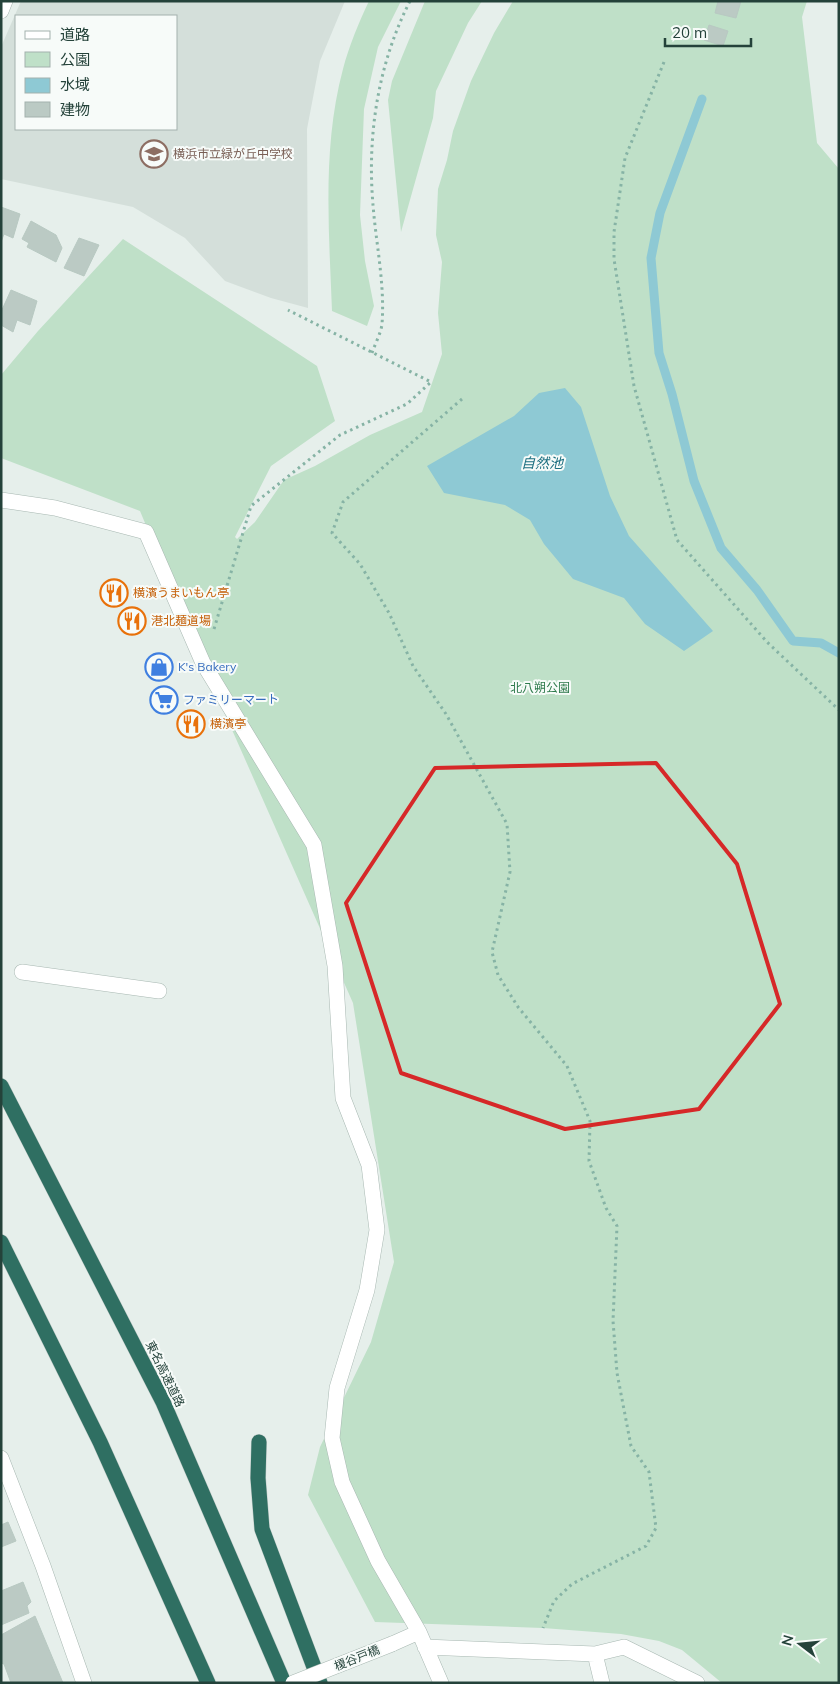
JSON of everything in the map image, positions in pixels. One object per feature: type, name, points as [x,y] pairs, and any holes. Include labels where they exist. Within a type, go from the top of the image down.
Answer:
[{"type":"highway","name":"東名高速道路","points":[[1,1086],[163,1402],[284,1683]]},
{"type":"highway","points":[[1,1242],[100,1442],[208,1683]]},
{"type":"highway","points":[[259,1442],[258,1478],[262,1529],[320,1683]]},
{"type":"street","points":[[1,11],[5,1]]},
{"type":"street","points":[[1,500],[55,508],[146,532],[203,663],[314,845],[335,966],[342,1098],[369,1165],[377,1230],[367,1290],[337,1388],[332,1438],[342,1482],[374,1552],[419,1632],[441,1683]]},
{"type":"street","points":[[22,972],[159,991]]},
{"type":"street","points":[[1,1458],[44,1566],[84,1683]]},
{"type":"street","name":"榎谷戸橋","points":[[294,1683],[419,1632]]},
{"type":"street","points":[[425,1647],[595,1654],[624,1647],[697,1683]]},
{"type":"street","points":[[595,1654],[602,1683]]},
{"type":"path","points":[[372,352],[382,325],[371,162],[378,91],[397,26],[410,1]]},
{"type":"path","points":[[664,62],[624,158],[614,232],[614,259],[634,386],[677,540],[767,642],[839,710]]},
{"type":"path","points":[[203,663],[251,506],[340,435],[407,404],[431,382],[288,310]]},
{"type":"path","points":[[462,399],[343,502],[332,533],[360,564],[389,613],[413,666],[446,714],[507,824],[510,872],[492,952],[498,974],[518,1007],[568,1066],[590,1121],[588,1161],[606,1208],[617,1226],[613,1321],[617,1373],[631,1446],[649,1472],[656,1528],[646,1546],[572,1584],[554,1601],[543,1628]]},
{"type":"highlighted area","points":[[656,763],[737,864],[780,1004],[699,1109],[565,1129],[401,1073],[346,903],[435,768]]},
{"type":"shaded area","name":"横浜市立緑が丘中学校","points":[[21,1],[345,1],[320,61],[307,129],[308,308],[271,298],[225,281],[185,238],[133,207],[1,179],[1,47]]},
{"type":"green space","points":[[369,1],[401,1],[378,47],[364,109],[360,215],[365,261],[374,306],[367,326],[332,311],[328,189],[336,99],[348,52]]},
{"type":"green space","points":[[425,1],[482,1],[468,23],[436,91],[433,118],[401,232],[388,100],[392,81]]},
{"type":"green space","name":"北八朔公園","points":[[513,1],[807,1],[802,17],[817,143],[839,169],[839,1683],[722,1683],[682,1650],[659,1641],[621,1634],[543,1628],[375,1622],[308,1495],[320,1447],[371,1342],[394,1262],[353,1003],[225,714],[169,604],[176,597],[140,511],[1,458],[1,375],[38,331],[123,239],[317,366],[335,421],[271,466],[235,537],[237,539],[255,522],[284,480],[315,466],[370,435],[422,412],[442,354],[438,313],[442,262],[436,235],[438,189],[453,131],[471,81],[494,33]]},
{"type":"water","name":"自然池","points":[[565,388],[581,407],[610,496],[629,536],[713,631],[684,651],[645,624],[624,598],[573,579],[544,544],[530,520],[505,505],[444,493],[427,466],[514,416],[539,393]]},
{"type":"building","points":[[718,1],[741,1],[736,18],[715,13]]},
{"type":"building","points":[[709,25],[728,31],[723,46],[704,40]]},
{"type":"building","points":[[1,207],[20,214],[13,238],[4,234],[1,242]]},
{"type":"building","points":[[31,221],[56,235],[62,248],[56,262],[27,247],[29,243],[22,239]]},
{"type":"building","points":[[79,238],[99,245],[84,276],[64,268]]},
{"type":"building","points":[[11,290],[37,301],[30,325],[17,320],[13,332],[1,325],[1,312]]},
{"type":"building","points":[[8,1522],[16,1541],[1,1547],[1,1525]]},
{"type":"building","points":[[23,1582],[31,1602],[27,1606],[29,1613],[1,1625],[1,1591]]},
{"type":"building","points":[[35,1616],[63,1683],[11,1683],[4,1664],[1,1663],[1,1635]]},
{"type":"waterway","points":[[702,99],[660,213],[651,258],[659,353],[672,394],[694,481],[721,548],[757,590],[793,641],[821,643],[839,653]]},
{"type":"place","name":"横浜市立緑が丘中学校","points":[[154,154]]},
{"type":"place","name":"横濱うまいもん亭","points":[[114,593]]},
{"type":"place","name":"港北麺道場","points":[[132,621]]},
{"type":"place","name":"K's Bakery","points":[[159,667]]},
{"type":"place","name":"ファミリーマート","points":[[164,700]]},
{"type":"place","name":"横濱亭","points":[[191,724]]}]
